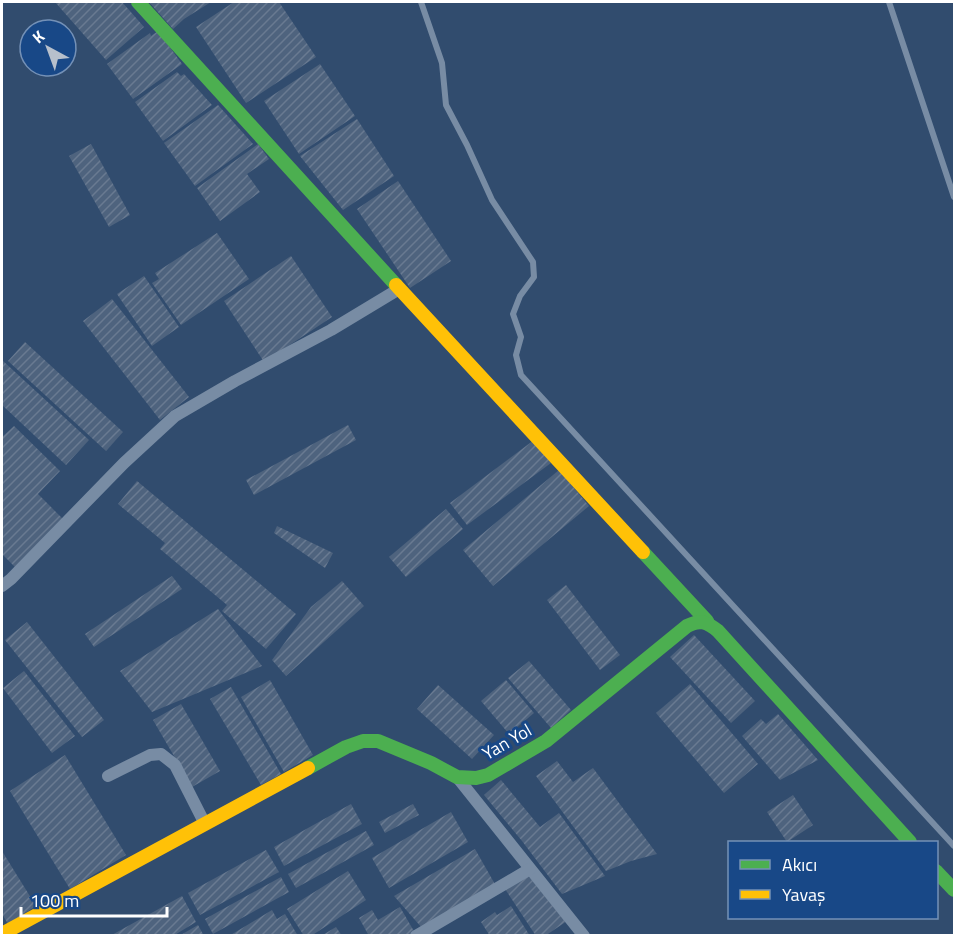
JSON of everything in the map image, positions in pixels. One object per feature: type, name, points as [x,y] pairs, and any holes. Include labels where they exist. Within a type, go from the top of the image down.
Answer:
[{"type":"street","points":[[138,2],[399,289],[908,841]]},
{"type":"street","points":[[2,586],[124,463],[175,416],[331,330],[399,289]]},
{"type":"street","name":"Yan Yol","points":[[2,934],[346,747],[363,741],[378,741],[394,746],[457,777],[476,778],[488,775],[546,741],[687,626],[698,619],[707,621]]},
{"type":"street","points":[[108,776],[150,755],[161,754],[175,765],[205,824]]},
{"type":"street","points":[[457,777],[584,936]]},
{"type":"street","points":[[416,936],[530,869]]},
{"type":"street","points":[[938,873],[954,890]]},
{"type":"lane","points":[[421,2],[442,63],[446,105],[492,201],[533,262],[534,277],[520,296],[513,314],[520,337],[516,355],[520,375],[954,846]]},
{"type":"lane","points":[[889,2],[954,197]]},
{"type":"building","points":[[55,2],[122,2],[144,27],[106,60],[78,28],[78,18],[69,18]]},
{"type":"building","points":[[149,2],[211,2],[173,29]]},
{"type":"building","points":[[234,2],[279,2],[316,57],[246,103],[196,27]]},
{"type":"building","points":[[158,31],[182,64],[133,99],[107,64],[150,33],[151,36]]},
{"type":"building","points":[[320,64],[355,116],[299,154],[264,101]]},
{"type":"building","points":[[177,72],[181,76],[184,74],[212,105],[163,141],[135,102]]},
{"type":"building","points":[[218,105],[253,144],[195,186],[164,143]]},
{"type":"building","points":[[357,119],[394,176],[343,210],[300,156]]},
{"type":"building","points":[[91,144],[130,215],[109,227],[69,156]]},
{"type":"building","points":[[258,144],[269,159],[247,174],[260,192],[220,221],[197,188]]},
{"type":"building","points":[[398,181],[451,261],[410,288],[357,209]]},
{"type":"building","points":[[217,233],[249,279],[181,325],[152,283],[159,279],[155,273]]},
{"type":"building","points":[[291,256],[332,317],[264,362],[224,301]]},
{"type":"building","points":[[144,276],[179,327],[152,346],[117,294]]},
{"type":"building","points":[[112,299],[189,397],[160,420],[83,321]]},
{"type":"building","points":[[25,342],[123,432],[106,451],[8,361]]},
{"type":"building","points":[[2,360],[89,440],[66,465],[2,405]]},
{"type":"building","points":[[348,425],[356,440],[254,495],[246,480]]},
{"type":"building","points":[[14,426],[60,471],[38,494],[63,519],[16,568],[2,554],[2,437]]},
{"type":"building","points":[[534,440],[551,463],[467,525],[450,503]]},
{"type":"building","points":[[559,470],[589,506],[493,586],[463,550]]},
{"type":"building","points":[[137,481],[296,614],[266,649],[222,611],[227,605],[160,549],[165,543],[118,504]]},
{"type":"building","points":[[446,509],[463,529],[406,577],[389,557]]},
{"type":"building","points":[[277,526],[333,553],[325,568],[274,533]]},
{"type":"building","points":[[172,576],[182,589],[94,647],[85,634]]},
{"type":"building","points":[[342,581],[364,606],[286,676],[272,660],[311,607]]},
{"type":"building","points":[[566,585],[620,655],[600,670],[547,600]]},
{"type":"building","points":[[218,609],[262,666],[152,712],[120,671]]},
{"type":"building","points":[[27,622],[104,720],[82,737],[5,640]]},
{"type":"building","points":[[694,635],[755,701],[731,723],[670,657]]},
{"type":"building","points":[[529,661],[571,710],[551,728],[508,678]]},
{"type":"building","points":[[24,671],[75,736],[52,753],[3,688]]},
{"type":"building","points":[[270,680],[313,755],[284,772],[241,697]]},
{"type":"building","points":[[506,680],[534,713],[509,734],[481,701]]},
{"type":"building","points":[[690,684],[758,764],[724,793],[656,713]]},
{"type":"building","points":[[438,685],[494,735],[472,759],[417,709]]},
{"type":"building","points":[[231,687],[281,774],[261,785],[210,699]]},
{"type":"building","points":[[181,704],[220,771],[192,787],[153,720]]},
{"type":"building","points":[[778,714],[818,760],[780,780],[742,736],[761,719],[766,724]]},
{"type":"building","points":[[65,755],[126,855],[70,889],[10,791]]},
{"type":"building","points":[[557,761],[573,782],[593,768],[657,854],[606,871],[536,776]]},
{"type":"building","points":[[501,780],[540,827],[559,813],[605,876],[562,894],[484,795]]},
{"type":"building","points":[[793,795],[813,825],[786,841],[767,812]]},
{"type":"building","points":[[351,804],[362,824],[284,866],[274,847]]},
{"type":"building","points":[[413,804],[419,815],[385,833],[379,822]]},
{"type":"building","points":[[451,812],[468,842],[389,888],[372,858]]},
{"type":"building","points":[[366,831],[374,845],[296,888],[288,874]]},
{"type":"building","points":[[475,849],[496,886],[422,928],[394,896]]},
{"type":"building","points":[[266,850],[279,872],[200,915],[188,893]]},
{"type":"building","points":[[2,851],[36,906],[8,924],[2,914]]},
{"type":"building","points":[[348,871],[366,900],[311,936],[304,936],[287,909]]},
{"type":"building","points":[[527,875],[553,900],[567,921],[545,936],[536,936],[505,889]]},
{"type":"building","points":[[281,877],[289,892],[213,934],[205,919]]},
{"type":"building","points":[[182,896],[196,922],[173,936],[110,936]]},
{"type":"building","points":[[511,906],[530,936],[490,936],[481,922],[495,912],[497,915]]},
{"type":"building","points":[[400,907],[415,933],[411,936],[369,936],[359,918],[372,910],[378,920]]},
{"type":"building","points":[[272,910],[277,919],[285,914],[298,936],[229,936]]},
{"type":"building","points":[[198,925],[204,936],[179,936]]},
{"type":"building","points":[[336,927],[342,936],[321,936]]},
{"type":"traffic: fast","points":[[138,2],[396,285]]},
{"type":"traffic: fast","points":[[643,552],[707,621]]},
{"type":"traffic: fast","points":[[308,768],[346,747],[363,741],[378,741],[431,763],[457,777],[476,778],[488,775],[546,741],[687,626],[703,622],[718,631],[909,841]]},
{"type":"traffic: fast","points":[[938,873],[954,890]]},
{"type":"traffic: slow","points":[[396,285],[643,552]]},
{"type":"traffic: slow","points":[[2,934],[308,768]]}]
